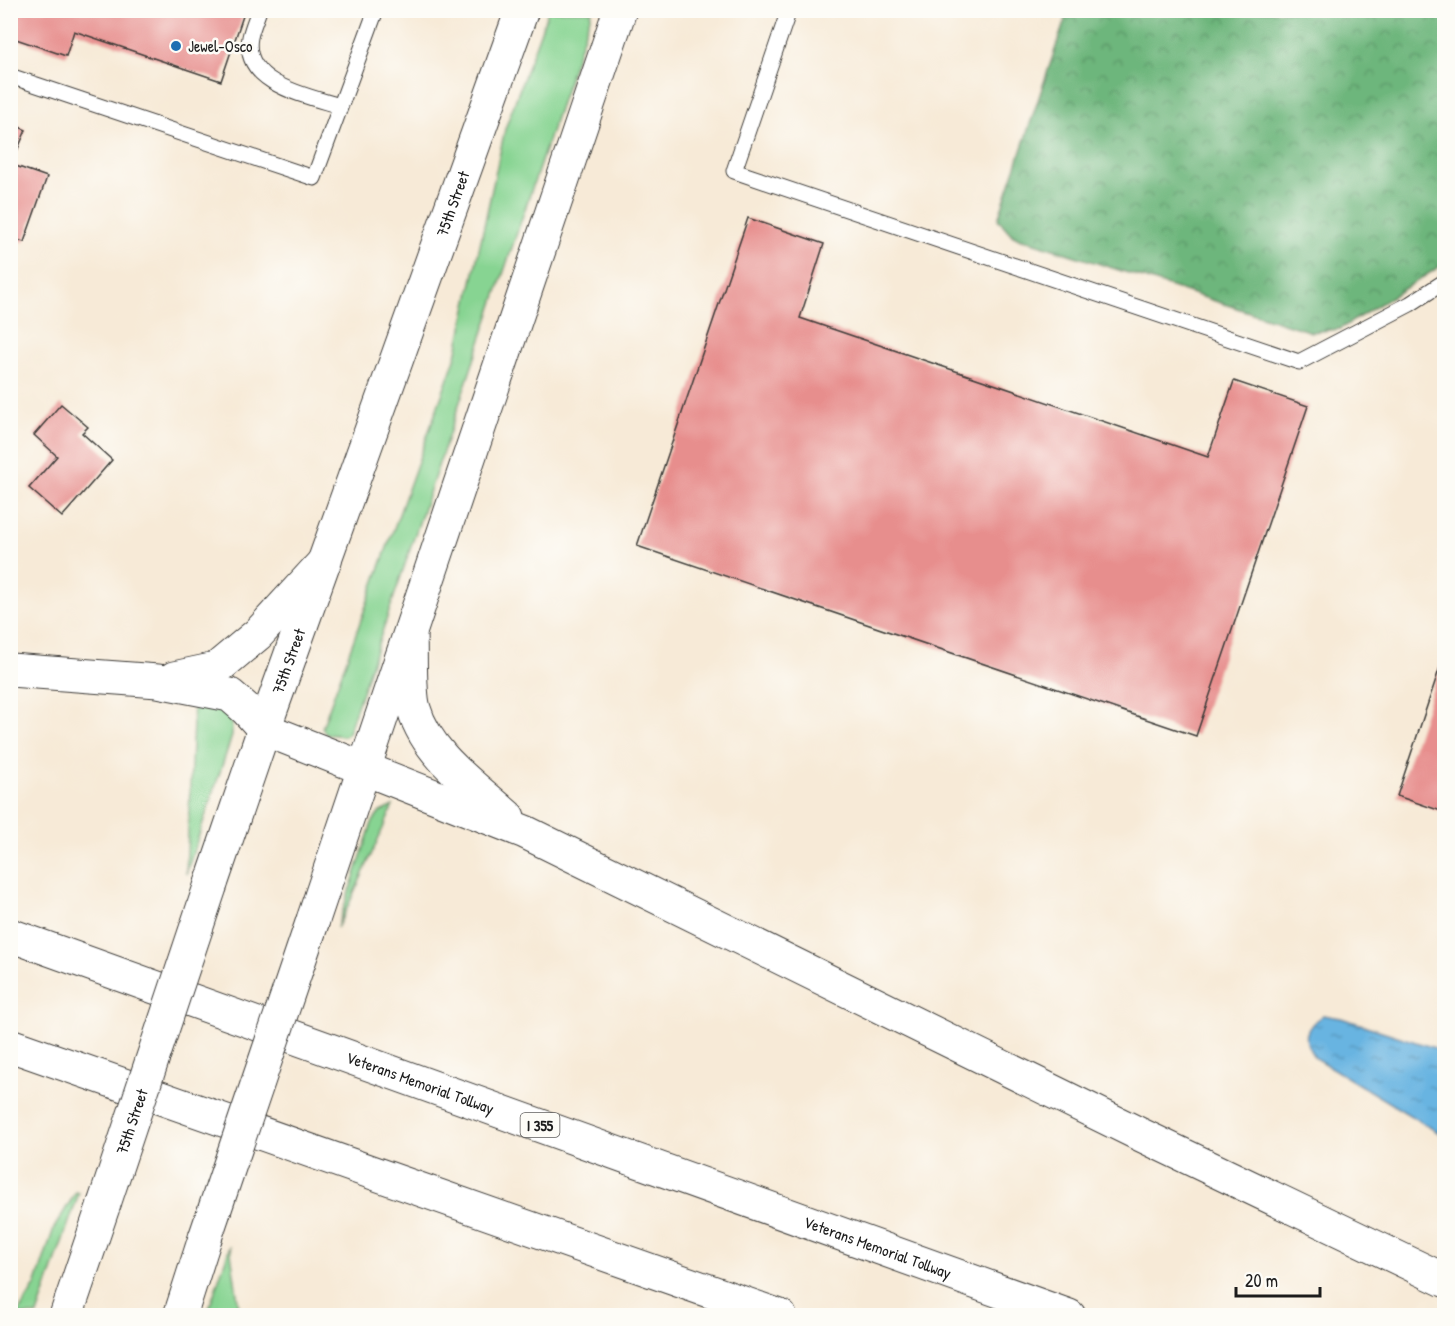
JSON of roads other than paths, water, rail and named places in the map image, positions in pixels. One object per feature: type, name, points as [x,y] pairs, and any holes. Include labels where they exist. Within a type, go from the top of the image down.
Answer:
[{"type":"main road","name":"75th Street","points":[[66,1316],[264,729],[522,10]]},
{"type":"main road","points":[[180,1316],[620,10]]},
{"type":"main road","points":[[158,681],[216,669],[258,634],[325,561]]},
{"type":"main road","points":[[410,635],[413,708],[426,739],[451,765],[525,832]]},
{"type":"main road","points":[[10,670],[158,681],[230,695],[264,729],[525,832],[1137,1133],[1444,1280]]},
{"type":"main road","name":"Veterans Memorial Tollway","points":[[10,935],[1069,1316]]},
{"type":"main road","points":[[10,1045],[780,1316]]},
{"type":"lane","points":[[259,10],[249,39],[252,60],[261,72],[274,83],[289,91],[340,106]]},
{"type":"lane","points":[[10,76],[314,178],[376,10]]},
{"type":"lane","points":[[789,10],[734,171],[1299,362],[1410,304],[1444,282]]},
{"type":"water","points":[[1323,1015],[1341,1018],[1444,1051],[1444,1136],[1315,1058],[1306,1039],[1308,1029]]},
{"type":"place","name":"Jewel-Osco","points":[[176,46]]}]
